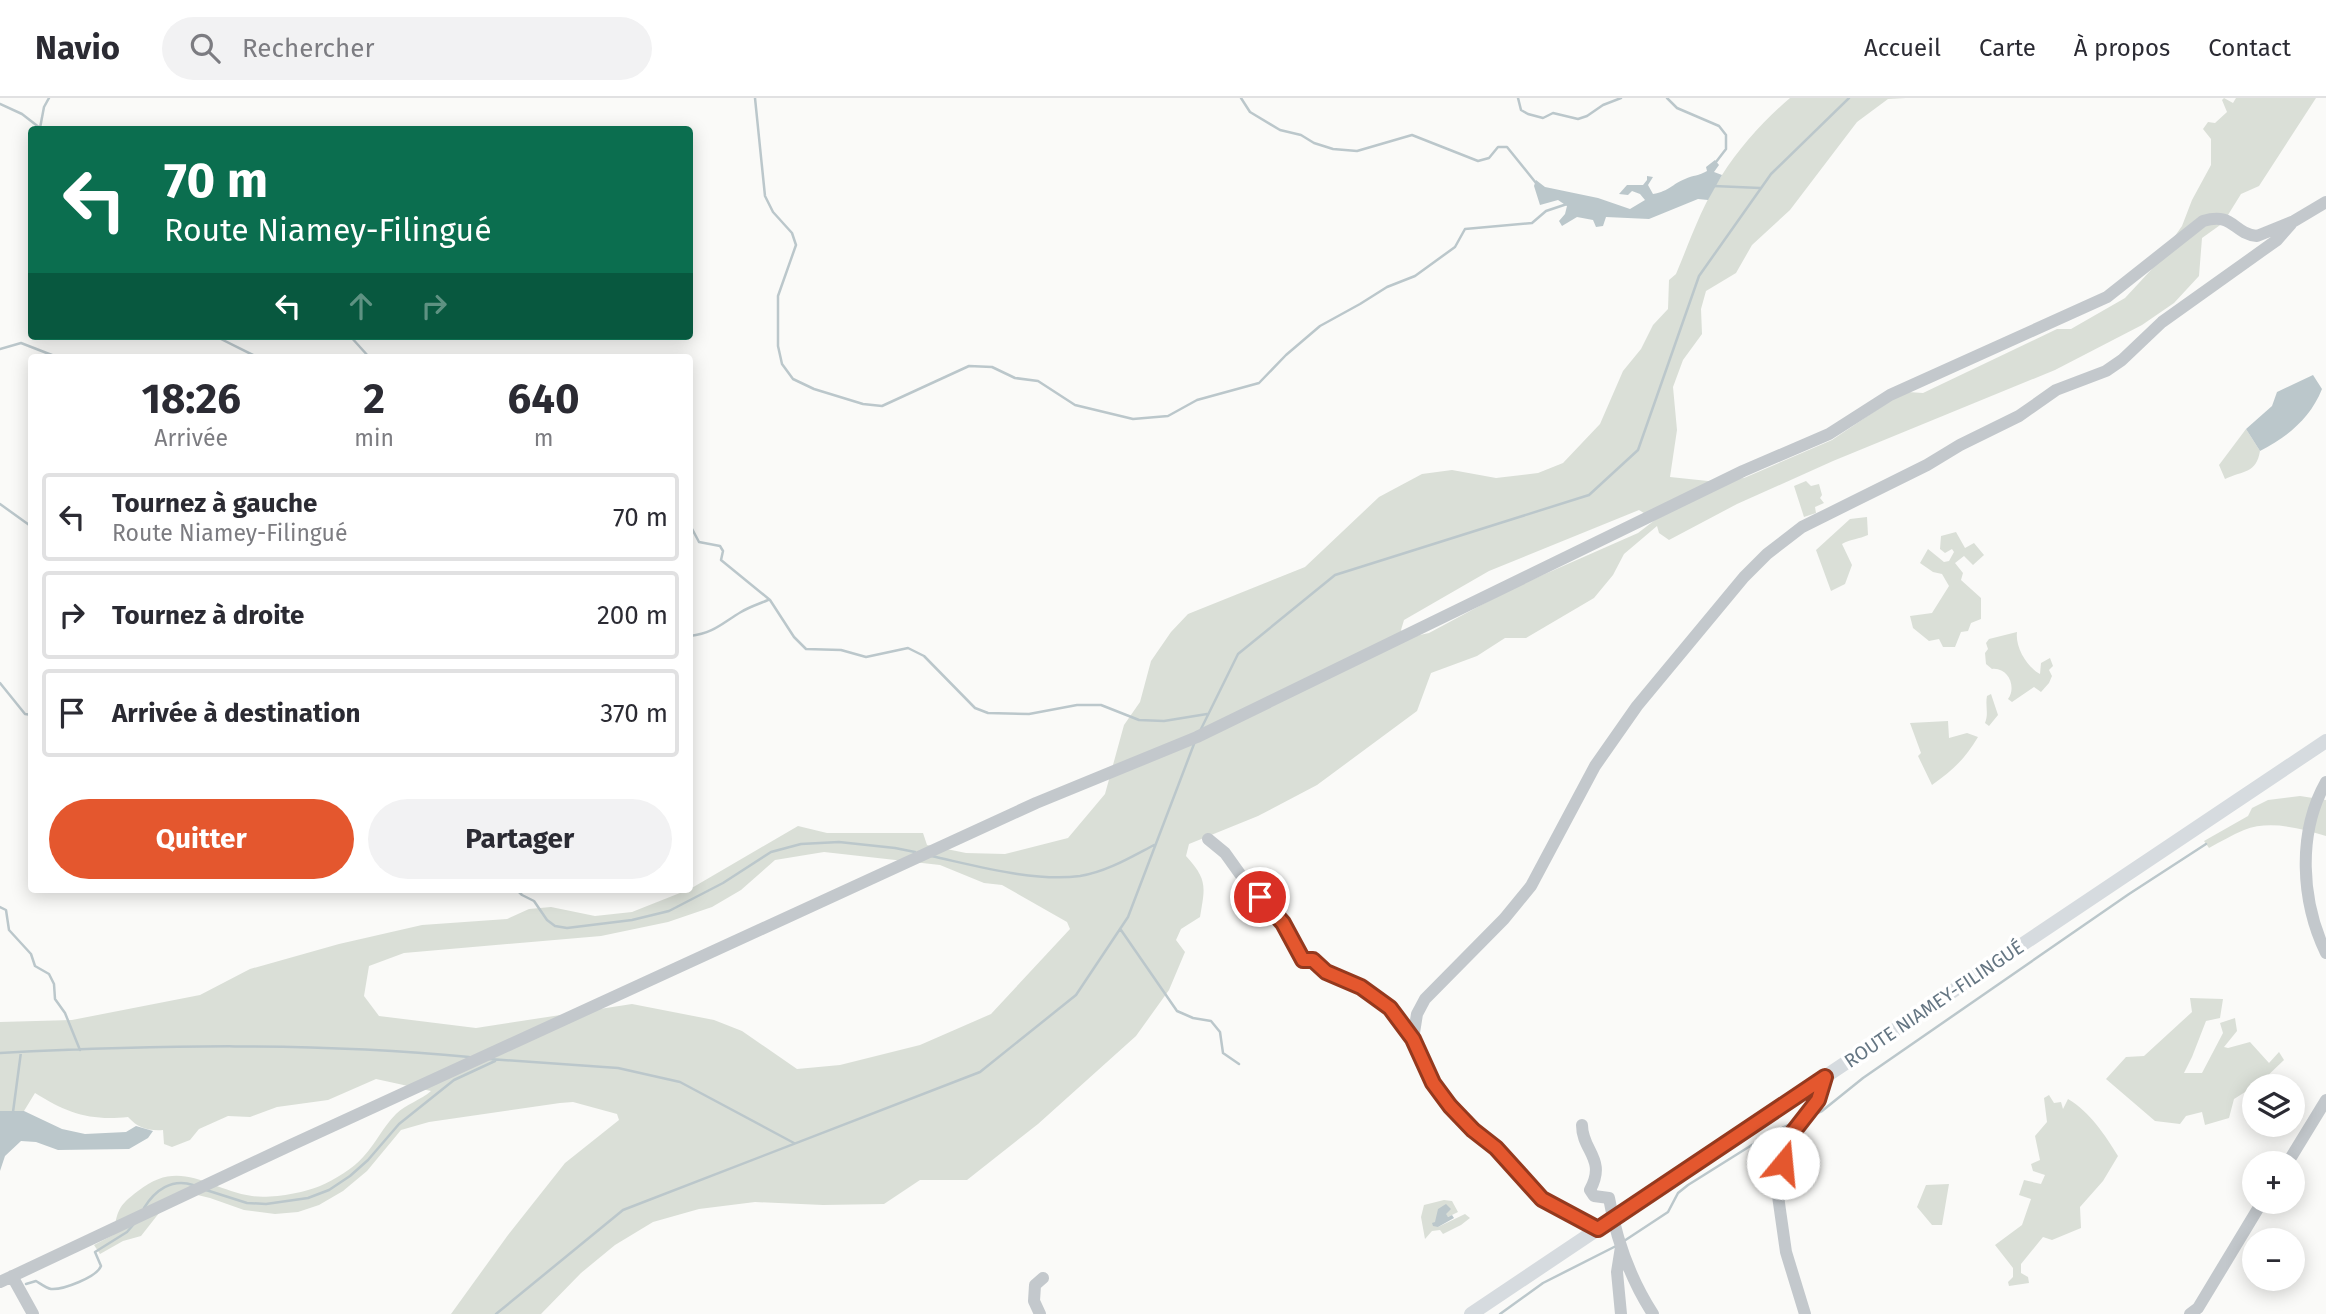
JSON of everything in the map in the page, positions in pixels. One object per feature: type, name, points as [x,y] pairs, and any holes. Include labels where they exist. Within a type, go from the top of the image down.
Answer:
[{"type":"main road","name":"ROUTE NIAMEY-FILINGUÉ","points":[[1471,1314],[2326,741]]},
{"type":"street","points":[[33,1314],[6,1279],[1035,803],[1197,737],[1731,477],[1829,434],[1890,395],[2107,297],[2203,221],[2226,219],[2241,231],[2257,236],[2294,221],[2326,202]]},
{"type":"street","points":[[1413,1039],[1417,1014],[1425,999],[1504,919],[1531,886],[1595,766],[1637,706],[1744,577],[1767,554],[1802,527],[2019,416],[2056,390],[2106,371],[2122,360],[2162,322],[2277,240],[2294,221]]},
{"type":"street","points":[[2326,782],[2310,816],[2306,848],[2307,892],[2326,953]]},
{"type":"street","points":[[1208,839],[1225,853],[1250,887],[1283,923],[1303,960],[1313,960],[1326,972],[1344,978],[1376,996],[1390,1008],[1413,1039],[1433,1083],[1445,1101],[1473,1130],[1496,1148],[1542,1199],[1598,1229]]},
{"type":"street","points":[[1805,1314],[1786,1252],[1777,1189],[1790,1136],[1818,1100],[1825,1077]]},
{"type":"street","points":[[2295,1151],[2326,1100]]},
{"type":"street","points":[[1582,1125],[1597,1177],[1590,1190],[1594,1196],[1609,1198],[1613,1219],[1639,1293],[1653,1314]]},
{"type":"street","points":[[2190,1314],[2199,1308],[2255,1214]]},
{"type":"street","points":[[1621,1243],[1617,1272],[1621,1314]]},
{"type":"street","points":[[1040,1314],[1034,1301],[1035,1285],[1043,1278]]},
{"type":"shaded area","points":[[1790,98],[1906,98],[1888,99],[1857,122],[1790,210],[1752,245],[1736,273],[1706,291],[1701,309],[1702,334],[1683,360],[1673,387],[1677,430],[1670,477],[1708,481],[1744,478],[1832,440],[1908,392],[1923,393],[2057,329],[2071,329],[2125,298],[2151,270],[2182,226],[2192,200],[2211,165],[2211,139],[2203,129],[2208,122],[2215,123],[2227,112],[2222,100],[2224,98],[2233,103],[2236,98],[2316,98],[2259,186],[2241,194],[2223,223],[2202,238],[2199,276],[2174,303],[2142,325],[2055,370],[1833,461],[1737,504],[1669,540],[1659,533],[1657,526],[1624,554],[1613,575],[1594,598],[1526,638],[1505,638],[1477,656],[1431,673],[1417,711],[1317,785],[1258,816],[1189,844],[1186,856],[1201,878],[1203,898],[1200,917],[1181,929],[1176,940],[1185,952],[1169,990],[1136,1036],[1038,1124],[967,1180],[920,1180],[884,1204],[755,1202],[699,1209],[653,1222],[615,1245],[581,1273],[541,1314],[451,1314],[508,1235],[565,1163],[619,1120],[617,1114],[573,1102],[429,1122],[401,1130],[367,1171],[343,1191],[319,1205],[298,1212],[275,1214],[244,1210],[181,1191],[174,1194],[141,1236],[123,1241],[100,1254],[94,1245],[113,1235],[122,1205],[153,1181],[167,1176],[181,1176],[259,1197],[313,1189],[355,1165],[396,1114],[431,1091],[376,1079],[328,1100],[277,1107],[250,1117],[228,1116],[199,1129],[190,1140],[172,1147],[164,1144],[163,1130],[144,1128],[128,1117],[102,1118],[79,1114],[35,1093],[24,1111],[0,1111],[0,1022],[72,1020],[200,995],[250,969],[339,944],[422,925],[507,919],[529,909],[551,907],[595,916],[632,912],[680,893],[693,893],[693,887],[798,826],[827,833],[923,833],[927,845],[966,853],[1005,854],[1068,838],[1105,794],[1124,725],[1140,702],[1151,661],[1171,632],[1188,614],[1305,567],[1379,497],[1422,474],[1452,470],[1496,478],[1538,473],[1563,463],[1600,424],[1623,371],[1641,349],[1653,325],[1668,309],[1669,280],[1676,274],[1708,198],[1729,165],[1762,125]],"holes":[[[1639,510],[1655,520],[1638,533],[1513,588],[1429,633],[1406,638],[1401,630],[1404,620],[1489,571]],[[824,852],[940,865],[984,883],[1002,885],[1067,922],[1070,929],[991,1014],[920,1045],[840,1065],[797,1069],[742,1031],[714,1020],[632,1004],[476,1028],[379,1016],[364,996],[369,966],[404,953],[601,936],[668,922],[712,907],[741,890],[775,860]]]},
{"type":"shaded area","points":[[1715,160],[1719,165],[1714,172],[1722,175],[1708,200],[1698,199],[1649,219],[1606,217],[1603,226],[1596,227],[1593,220],[1577,217],[1562,226],[1559,221],[1567,206],[1558,200],[1540,205],[1534,186],[1536,180],[1545,187],[1598,198],[1630,209],[1645,200],[1632,191],[1628,195],[1619,194],[1627,185],[1643,185],[1647,176],[1653,177],[1648,185],[1653,194],[1659,193],[1707,171],[1706,167]]},
{"type":"shaded area","points":[[2313,375],[2322,389],[2311,409],[2288,433],[2260,451],[2246,429],[2272,406],[2277,392]]},
{"type":"shaded area","points":[[2246,429],[2260,451],[2256,464],[2225,479],[2219,465]]},
{"type":"shaded area","points":[[1806,481],[1811,486],[1819,484],[1822,495],[1820,498],[1824,503],[1815,507],[1816,513],[1804,517],[1794,486]]},
{"type":"shaded area","points":[[1867,517],[1868,535],[1842,544],[1852,565],[1845,584],[1831,591],[1816,550],[1850,519]]},
{"type":"shaded area","points":[[1956,532],[1965,548],[1974,543],[1984,555],[1973,565],[1964,556],[1955,563],[1963,573],[1961,580],[1981,598],[1981,619],[1971,623],[1968,631],[1961,632],[1955,647],[1943,647],[1939,639],[1929,641],[1913,628],[1910,616],[1932,613],[1949,586],[1942,574],[1933,572],[1920,563],[1928,549],[1944,562],[1949,561],[1954,552],[1952,549],[1945,553],[1940,549],[1941,536]]},
{"type":"shaded area","points":[[2017,632],[2020,650],[2031,667],[2040,674],[2041,663],[2050,658],[2053,666],[2049,670],[2052,676],[2049,683],[2041,692],[2034,687],[2012,702],[2008,699],[2012,689],[2009,679],[2003,671],[1992,669],[1986,664],[1985,653],[1989,639]]},
{"type":"shaded area","points":[[1991,694],[1998,715],[1989,726],[1985,723],[1987,696]]},
{"type":"shaded area","points":[[1948,721],[1949,738],[1967,733],[1978,737],[1958,764],[1932,785],[1918,756],[1921,753],[1910,723]]},
{"type":"shaded area","points":[[2300,796],[2326,800],[2326,836],[2274,825],[2244,830],[2209,848],[2204,841],[2248,816],[2252,808],[2268,800]]},
{"type":"shaded area","points":[[2190,998],[2223,999],[2220,1018],[2206,1021],[2184,1073],[2202,1073],[2223,1033],[2220,1023],[2235,1018],[2237,1031],[2224,1047],[2250,1042],[2269,1063],[2279,1052],[2284,1060],[2269,1074],[2242,1074],[2242,1094],[2234,1099],[2229,1118],[2205,1125],[2202,1112],[2186,1116],[2180,1124],[2155,1121],[2106,1079],[2126,1057],[2144,1056],[2192,1012]]},
{"type":"shaded area","points":[[2049,1095],[2054,1103],[2061,1102],[2063,1109],[2068,1099],[2083,1110],[2118,1156],[2103,1181],[2080,1207],[2081,1228],[2052,1240],[2043,1237],[2021,1264],[2021,1273],[2028,1277],[2029,1283],[2009,1286],[2013,1268],[1995,1245],[2022,1225],[2031,1199],[2019,1195],[2024,1180],[2041,1184],[2045,1175],[2033,1171],[2031,1164],[2040,1160],[2035,1136],[2047,1122],[2044,1098]]},
{"type":"shaded area","points":[[0,1111],[24,1111],[62,1129],[85,1134],[126,1132],[136,1126],[153,1131],[148,1138],[129,1149],[58,1150],[36,1142],[21,1141],[5,1156],[0,1171]]},
{"type":"shaded area","points":[[1949,1184],[1942,1225],[1932,1225],[1917,1207],[1926,1185]]},
{"type":"shaded area","points":[[1444,1200],[1452,1201],[1458,1212],[1448,1217],[1439,1212],[1438,1227],[1465,1214],[1470,1218],[1443,1234],[1440,1230],[1432,1231],[1425,1239],[1421,1217],[1424,1205]]},
{"type":"shaded area","points":[[1446,1204],[1451,1209],[1446,1214],[1454,1218],[1438,1227],[1433,1226],[1438,1209]]},
{"type":"waterway","points":[[40,126],[44,107],[49,98]]},
{"type":"waterway","points":[[755,98],[765,196],[773,212],[792,233],[796,245],[778,296],[778,346],[782,364],[793,379],[814,389],[863,404],[882,406],[969,366],[992,367],[1015,378],[1038,381],[1075,405],[1133,419],[1168,416],[1197,400],[1259,383],[1320,326],[1387,287],[1415,276],[1455,247],[1465,229],[1532,223],[1546,211],[1567,204]]},
{"type":"waterway","points":[[1241,98],[1250,112],[1280,130],[1301,135],[1314,143],[1333,149],[1357,151],[1412,135],[1478,161],[1489,158],[1498,147],[1507,147],[1536,183]]},
{"type":"waterway","points":[[1518,98],[1521,110],[1528,114],[1543,118],[1553,113],[1578,119],[1621,98]]},
{"type":"waterway","points":[[1667,98],[1677,108],[1719,126],[1726,135],[1726,149],[1716,162]]},
{"type":"waterway","points":[[1201,729],[1238,654],[1335,575],[1589,495],[1638,450],[1699,276],[1771,174],[1849,98]]},
{"type":"waterway","points":[[0,104],[22,114],[37,126]]},
{"type":"waterway","points":[[1714,186],[1760,188]]},
{"type":"waterway","points":[[223,340],[251,354]]},
{"type":"waterway","points":[[354,340],[366,354]]},
{"type":"waterway","points":[[0,349],[21,343],[49,354]]},
{"type":"waterway","points":[[0,504],[28,524]]},
{"type":"waterway","points":[[693,531],[699,542],[720,546],[723,551],[721,560],[770,600],[794,637],[806,649],[841,650],[866,657],[908,648],[924,656],[975,708],[988,713],[1029,714],[1077,705],[1101,705],[1139,720],[1164,721],[1207,714]]},
{"type":"waterway","points":[[693,636],[711,630],[744,610],[768,600]]},
{"type":"waterway","points":[[0,683],[28,714]]},
{"type":"waterway","points":[[496,1314],[623,1210],[980,1072],[1076,995],[1128,917],[1194,744]]},
{"type":"waterway","points":[[520,893],[534,901],[547,920],[555,926],[567,928],[632,920],[669,911],[723,883],[771,852],[801,844],[839,842],[915,852]]},
{"type":"waterway","points":[[1809,1117],[1822,1111],[1863,1078],[2129,894],[2206,844]]},
{"type":"waterway","points":[[931,856],[1006,872],[1062,877],[1099,871],[1154,845]]},
{"type":"waterway","points":[[0,907],[6,910],[9,930],[31,954],[35,966],[49,974],[54,984],[55,999],[65,1013],[80,1050]]},
{"type":"waterway","points":[[1121,930],[1177,1011],[1193,1018],[1211,1021],[1220,1032],[1223,1053],[1239,1064]]},
{"type":"waterway","points":[[0,1053],[234,1046],[352,1049],[469,1057]]},
{"type":"waterway","points":[[13,1112],[21,1052]]},
{"type":"waterway","points":[[489,1059],[618,1068],[680,1082],[794,1143]]},
{"type":"waterway","points":[[206,1190],[247,1203],[266,1204],[308,1198],[329,1190],[350,1176],[368,1160],[399,1124],[454,1080],[495,1061]]},
{"type":"waterway","points":[[1624,1241],[1668,1212],[1678,1193],[1688,1185],[1771,1133],[1793,1123]]},
{"type":"waterway","points":[[144,1208],[153,1196],[171,1184],[193,1185]]},
{"type":"waterway","points":[[26,1284],[36,1281],[56,1289],[87,1278],[101,1266],[95,1252],[127,1232],[133,1225]]},
{"type":"waterway","points":[[1500,1314],[1543,1283],[1618,1245]]},
{"type":"route","points":[[1260,897],[1283,923],[1303,960],[1313,960],[1326,972],[1361,987],[1390,1008],[1413,1039],[1433,1083],[1445,1101],[1473,1130],[1496,1148],[1542,1199],[1561,1211],[1598,1229],[1825,1077],[1818,1100],[1799,1121],[1790,1136],[1783,1163]]}]
